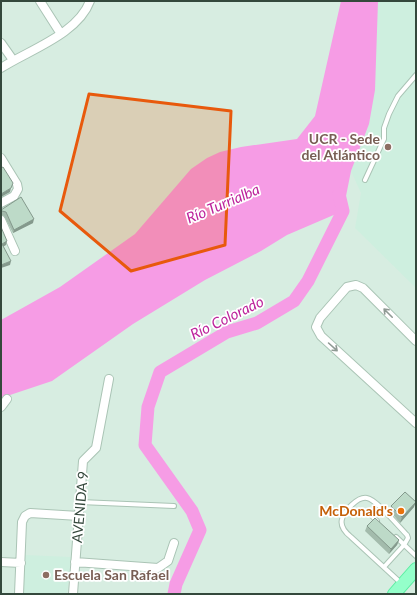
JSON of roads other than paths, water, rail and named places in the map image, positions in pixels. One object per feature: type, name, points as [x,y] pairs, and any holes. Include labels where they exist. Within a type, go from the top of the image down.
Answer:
[{"type":"main road","points":[[394,594],[416,569]]},
{"type":"street","points":[[40,1],[61,34]]},
{"type":"street","points":[[1,68],[61,34],[87,11],[90,1]]},
{"type":"street","points":[[1,42],[13,60]]},
{"type":"street","points":[[1,158],[17,184],[18,189],[14,196],[1,203]]},
{"type":"street","points":[[1,220],[15,252]]},
{"type":"street","points":[[416,341],[363,288],[356,285],[347,287],[320,318],[316,327],[321,336],[416,423]]},
{"type":"street","name":"AVENIDA 9","points":[[73,594],[84,462],[96,448],[110,379]]},
{"type":"street","points":[[1,407],[7,399]]},
{"type":"street","points":[[19,594],[22,522],[25,516],[30,512],[79,516]]},
{"type":"street","points":[[75,562],[158,568],[168,561],[174,543]]},
{"type":"street","points":[[1,562],[21,563]]},
{"type":"lane","points":[[365,180],[384,139],[384,128],[389,114],[398,96],[416,75]]},
{"type":"lane","points":[[384,567],[404,545],[408,538],[407,535],[375,502],[368,498],[357,500],[345,513],[342,519],[344,529],[347,534],[402,584]]},
{"type":"lane","points":[[80,502],[174,506]]},
{"type":"lane","points":[[370,514],[382,525]]},
{"type":"lane","points":[[393,535],[416,556]]},
{"type":"water","name":"Río Turrialba","points":[[341,1],[378,1],[375,90],[369,124],[351,171],[343,211],[287,235],[261,251],[205,280],[133,324],[52,381],[1,398],[1,320],[60,287],[135,234],[191,169],[207,158],[220,152],[241,147],[297,139],[315,116]]},
{"type":"waterway","name":"Río Colorado","points":[[174,594],[176,584],[200,530],[192,511],[145,445],[148,407],[160,372],[227,332],[257,323],[294,301],[308,281],[343,211],[339,194]]},
{"type":"place","name":"UCR - Sede del Atlántico","points":[[388,147]]},
{"type":"place","name":"McDonald's","points":[[401,511]]},
{"type":"place","name":"Escuela San Rafael","points":[[46,575]]}]
